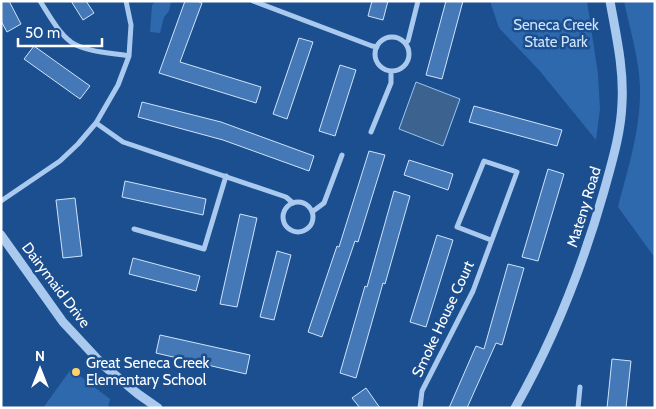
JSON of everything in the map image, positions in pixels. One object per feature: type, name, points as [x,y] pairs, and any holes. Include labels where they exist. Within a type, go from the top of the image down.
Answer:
[{"type":"street","points":[[40,1],[60,31],[72,43],[85,48],[128,56]]},
{"type":"street","points":[[1,201],[60,161],[96,123],[118,86],[128,56],[131,25],[126,1]]},
{"type":"street","points":[[253,1],[377,47]]},
{"type":"street","points":[[405,43],[408,41],[418,1]]},
{"type":"street","name":"Mateny Road","points":[[515,408],[559,320],[594,226],[617,147],[622,102],[620,54],[610,1]]},
{"type":"street","points":[[386,38],[393,38],[405,43],[409,56],[403,67],[391,71],[379,65],[375,53],[381,42],[386,38]]},
{"type":"street","points":[[371,132],[391,83],[391,71]]},
{"type":"street","points":[[96,123],[123,142],[286,197],[293,203]]},
{"type":"street","points":[[312,212],[324,203],[342,155]]},
{"type":"street","name":"Smoke House Court","points":[[420,408],[422,391],[472,291],[517,172],[484,161],[457,227],[491,240]]},
{"type":"street","points":[[134,229],[204,250],[226,176]]},
{"type":"street","points":[[293,203],[305,204],[310,207],[312,212],[312,224],[303,232],[292,231],[284,223],[285,211],[293,203]]},
{"type":"street","name":"Dairymaid Drive","points":[[1,236],[63,322],[103,365],[158,408]]},
{"type":"street","points":[[578,408],[580,387]]},
{"type":"green space","points":[[156,1],[171,2],[169,11],[164,17],[160,33],[150,32],[152,5]]},
{"type":"green space","name":"Seneca Creek State Park","points":[[490,1],[587,1],[598,74],[600,109],[596,140],[539,70],[499,28]]},
{"type":"green space","name":"Seneca Creek State Park","points":[[624,1],[655,1],[655,258],[618,207],[633,148],[640,103],[638,65]]},
{"type":"green space","points":[[71,369],[110,399],[108,408],[43,408]]},
{"type":"shaded area","points":[[416,82],[460,99],[443,146],[399,129]]},
{"type":"building","points":[[1,1],[9,1],[21,24],[7,32],[1,21]]},
{"type":"building","points":[[71,1],[86,1],[94,13],[83,20]]},
{"type":"building","points":[[185,1],[202,3],[180,62],[261,87],[256,103],[159,73]]},
{"type":"building","points":[[372,1],[388,1],[383,20],[368,16]]},
{"type":"building","points":[[446,1],[463,1],[442,79],[426,75]]},
{"type":"building","points":[[299,38],[313,42],[287,119],[273,114]]},
{"type":"building","points":[[34,46],[90,86],[80,99],[24,59]]},
{"type":"building","points":[[340,65],[356,70],[335,136],[319,131]]},
{"type":"building","points":[[142,102],[221,122],[314,156],[309,171],[223,140],[138,117]]},
{"type":"building","points":[[474,106],[562,130],[557,146],[469,122]]},
{"type":"building","points":[[369,151],[385,155],[358,242],[355,241],[322,337],[308,332],[337,246],[339,247]]},
{"type":"building","points":[[409,160],[453,174],[448,190],[404,175]]},
{"type":"building","points":[[548,169],[564,174],[538,261],[522,257]]},
{"type":"building","points":[[125,181],[206,199],[203,215],[122,197]]},
{"type":"building","points":[[394,191],[410,196],[356,378],[340,373]]},
{"type":"building","points":[[75,198],[82,256],[63,258],[56,200]]},
{"type":"building","points":[[240,214],[257,218],[237,307],[220,304]]},
{"type":"building","points":[[437,235],[453,240],[426,327],[410,322]]},
{"type":"building","points":[[277,251],[291,255],[274,320],[260,317]]},
{"type":"building","points":[[133,258],[200,276],[196,291],[129,274]]},
{"type":"building","points":[[508,264],[524,268],[502,345],[496,343],[467,408],[449,408],[476,346],[484,349]]},
{"type":"building","points":[[160,335],[250,355],[246,374],[156,353]]},
{"type":"building","points":[[612,359],[631,361],[626,408],[607,408]]},
{"type":"building","points":[[366,388],[380,408],[360,408],[352,398]]},
{"type":"place","name":"Great Seneca Creek Elementary School","points":[[76,372]]}]
